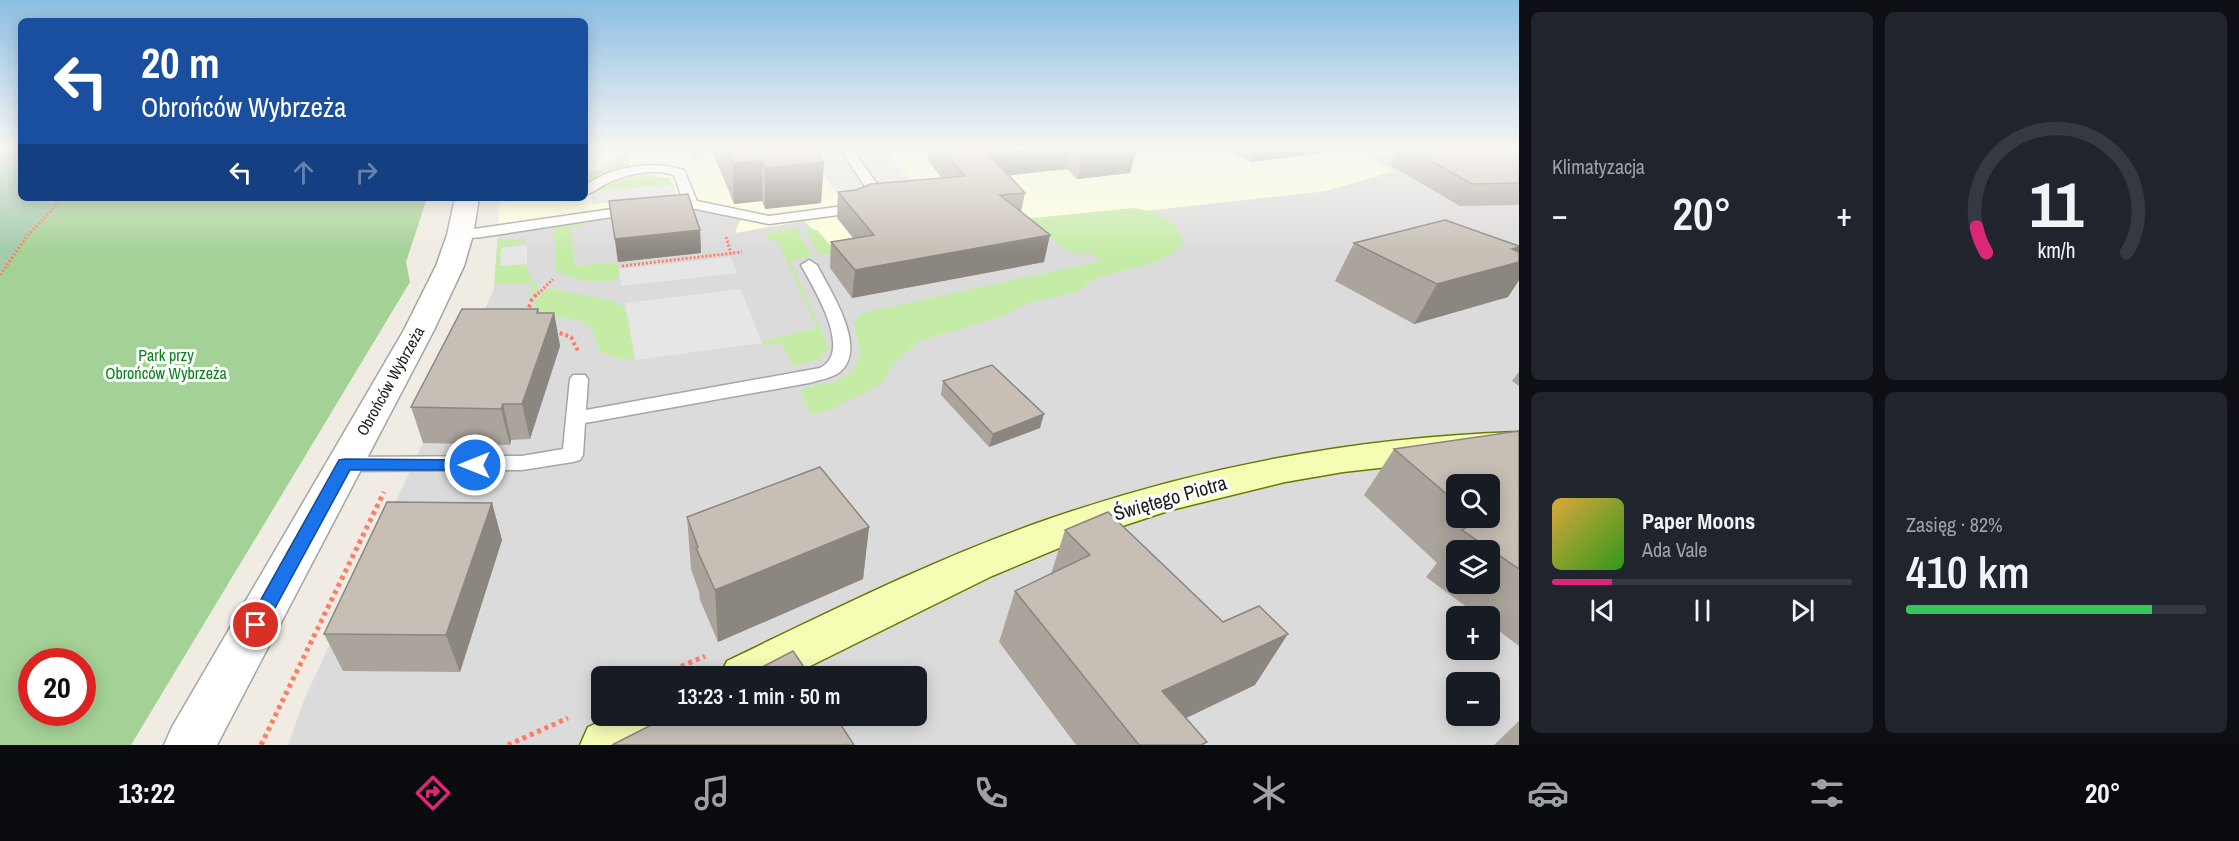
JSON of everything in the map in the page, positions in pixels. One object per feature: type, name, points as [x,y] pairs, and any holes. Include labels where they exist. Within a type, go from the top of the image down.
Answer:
[{"type":"main road","name":"Świętego Piotra","points":[[764,666],[889,603],[1055,533],[1134,506],[1227,481],[1347,459],[1480,445],[1519,444]]},
{"type":"main road","points":[[588,731],[614,726]]},
{"type":"street","name":"Obrońców Wybrzeża","points":[[190,745],[419,330],[450,267],[460,235],[466,201]]},
{"type":"lane","points":[[683,183],[691,204]]},
{"type":"lane","points":[[460,235],[535,227],[585,216],[691,204],[769,220],[854,209],[879,196],[870,183]]},
{"type":"lane","points":[[582,201],[585,216]]},
{"type":"lane","points":[[576,418],[809,377],[831,370],[837,366],[842,353],[841,330],[809,265]]},
{"type":"lane","points":[[345,464],[522,463],[573,455],[579,380]]},
{"type":"path","points":[[0,275],[27,236],[60,201]]},
{"type":"path","points":[[622,266],[742,252]]},
{"type":"path","points":[[524,321],[532,299],[553,279]]},
{"type":"path","points":[[550,331],[568,334],[574,339],[580,356],[579,380]]},
{"type":"path","points":[[508,745],[588,731]]},
{"type":"shaded area","points":[[0,183],[18,183],[18,201],[59,201],[25,237],[0,273]]},
{"type":"shaded area","points":[[588,183],[1519,183],[1519,745],[288,745],[304,700],[494,289],[500,201],[588,201]]},
{"type":"shaded area","points":[[588,183],[1354,183],[1326,191],[826,246],[805,221],[735,233],[742,216],[691,204],[497,232],[500,201],[588,201]]},
{"type":"shaded area","points":[[829,183],[913,183],[918,189],[834,191]]},
{"type":"shaded area","points":[[674,185],[676,196],[592,204],[591,192]]},
{"type":"shaded area","points":[[527,245],[527,264],[500,266],[501,248]]},
{"type":"shaded area","points":[[731,257],[737,273],[621,286],[619,269]]},
{"type":"shaded area","points":[[741,289],[762,343],[635,360],[625,303]]},
{"type":"green space","points":[[612,183],[672,183],[674,185],[591,192]]},
{"type":"green space","name":"Park przy Obrońców Wybrzeża","points":[[59,201],[426,201],[406,262],[410,282],[131,745],[0,745],[0,273],[25,237]]},
{"type":"green space","points":[[1133,208],[1148,211],[1170,221],[1180,233],[1183,241],[1180,247],[1155,262],[1094,279],[1077,292],[1028,303],[1001,317],[919,341],[894,363],[881,384],[831,409],[811,415],[800,391],[841,379],[855,368],[859,359],[859,350],[855,326],[856,319],[861,313],[1101,261],[1089,252],[1077,253],[1067,250],[1048,236],[840,259],[834,255],[818,254],[804,227],[817,230],[830,245],[896,232]]},
{"type":"green space","points":[[584,222],[585,226],[571,228],[574,266],[617,262],[620,276],[617,279],[603,282],[586,280],[561,274],[556,270],[554,227]]},
{"type":"green space","points":[[796,228],[812,257],[790,260],[829,348],[819,360],[792,366],[782,343],[763,345],[762,341],[817,328],[777,240],[769,241],[766,235],[770,232]]},
{"type":"green space","points":[[498,240],[526,240],[525,243],[502,248],[501,266],[527,264],[530,277],[538,285],[536,291],[528,299],[533,283],[494,283]]},
{"type":"green space","points":[[548,288],[614,301],[621,305],[629,318],[635,360],[615,358],[599,351],[594,333],[582,322],[556,317],[531,318],[536,299]]},
{"type":"building","points":[[1016,183],[1025,193],[1000,195],[1050,235],[855,270],[831,242],[874,235],[838,192],[856,190],[871,184]]},
{"type":"building","points":[[1470,183],[1519,183],[1519,183]]},
{"type":"building","points":[[688,194],[700,230],[615,239],[609,201]]},
{"type":"building","points":[[1445,220],[1519,246],[1512,249],[1519,252],[1519,262],[1437,284],[1354,243]]},
{"type":"building","points":[[462,309],[538,309],[537,313],[554,313],[522,404],[503,404],[501,409],[411,407]]},
{"type":"building","points":[[992,365],[1044,414],[993,434],[943,381]]},
{"type":"building","points":[[1519,431],[1519,569],[1500,556],[1500,540],[1477,540],[1462,530],[1465,528],[1500,528],[1500,474],[1446,474],[1446,493],[1394,449]]},
{"type":"building","points":[[820,467],[869,527],[715,590],[696,548],[698,547],[687,517]]},
{"type":"building","points":[[387,502],[492,503],[446,635],[324,634]]},
{"type":"building","points":[[1108,512],[1223,622],[1259,606],[1288,634],[1162,691],[1207,742],[1201,745],[1139,745],[1015,591],[1090,555],[1065,530]]},
{"type":"building","points":[[793,651],[803,666],[764,666]]},
{"type":"building","points":[[649,726],[842,726],[854,745],[612,745]]},
{"type":"route","points":[[256,625],[345,464],[475,465]]}]
